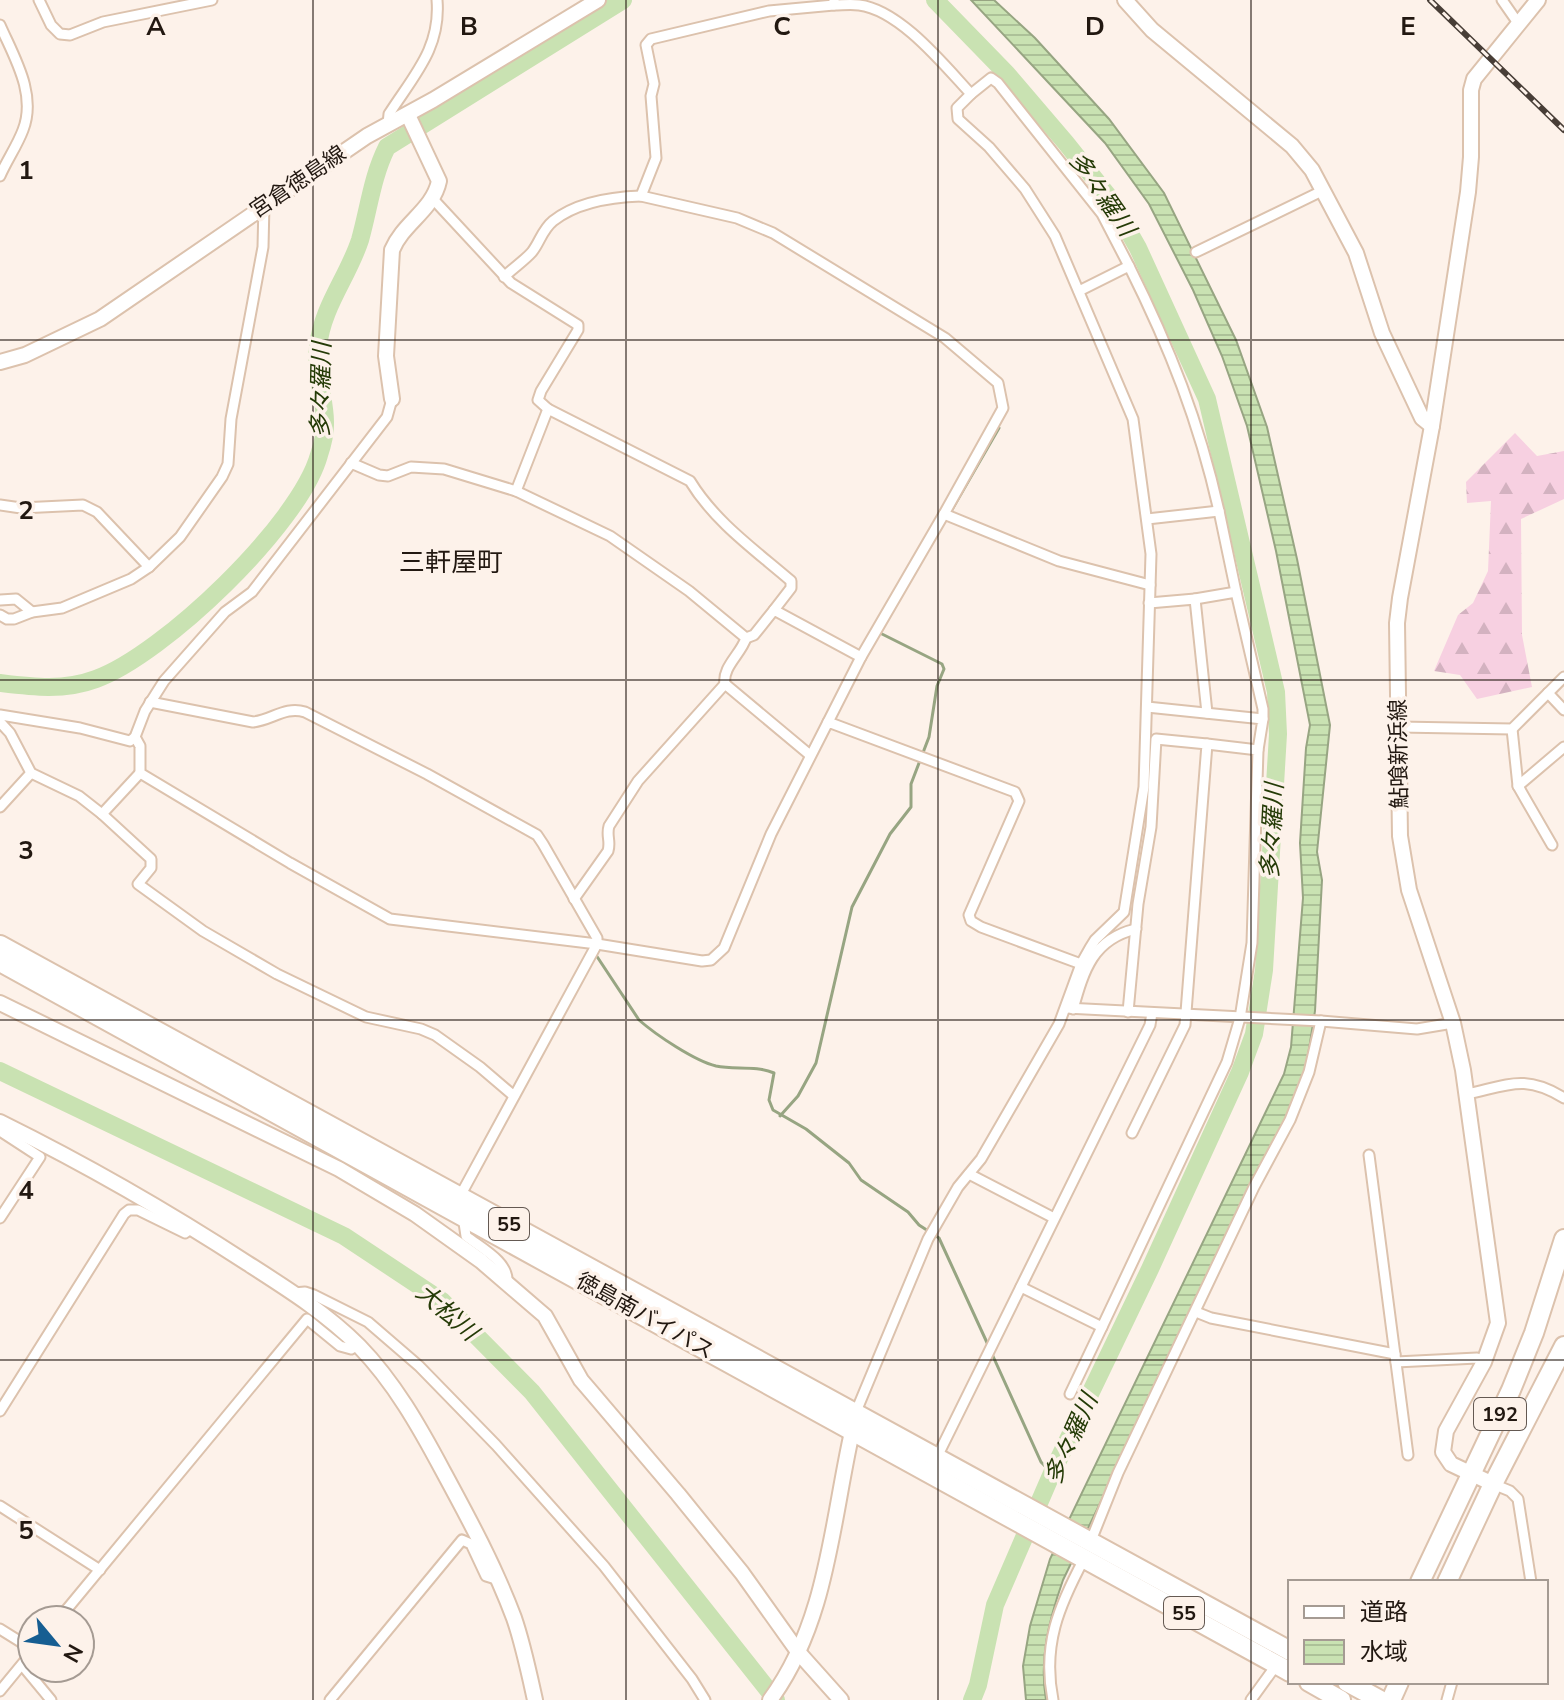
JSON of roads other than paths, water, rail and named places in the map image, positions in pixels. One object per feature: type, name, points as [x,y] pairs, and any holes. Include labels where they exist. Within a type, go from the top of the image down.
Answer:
[{"type":"highway","name":"徳島南バイパス","points":[[0,945],[459,1197],[854,1422],[1286,1662]]},
{"type":"highway","name":"徳島南バイパス","points":[[0,962],[463,1216],[854,1422],[936,1459],[1014,1511]]},
{"type":"highway","name":"192","points":[[1421,1580],[1534,1333],[1564,1239]]},
{"type":"highway","name":"192","points":[[1448,1580],[1564,1346]]},
{"type":"highway","points":[[1313,1684],[1341,1700]]},
{"type":"highway","points":[[1351,1684],[1371,1694]]},
{"type":"street","points":[[39,0],[51,25],[60,34],[70,35],[103,22],[212,0]]},
{"type":"street","points":[[388,124],[389,114],[433,44],[439,23],[437,0]]},
{"type":"street","name":"宮倉徳島線","points":[[0,362],[25,355],[100,319],[264,204],[388,124],[409,118],[598,0]]},
{"type":"street","points":[[1125,0],[1152,30],[1292,146],[1324,190],[1356,253],[1382,333],[1422,418],[1432,426]]},
{"type":"street","points":[[1502,0],[1518,23]]},
{"type":"street","name":"鮎喰新浜線","points":[[1493,1484],[1451,1464],[1443,1452],[1446,1431],[1484,1362],[1498,1323],[1467,1094],[1453,1023],[1404,866],[1400,836],[1397,623],[1432,426],[1468,192],[1471,90],[1481,67],[1538,0]]},
{"type":"street","points":[[641,196],[656,158],[651,96],[654,84],[646,45],[651,39],[769,11],[834,2],[861,5],[917,36],[971,94]]},
{"type":"street","points":[[0,25],[23,77],[27,100],[25,127],[0,176]]},
{"type":"street","points":[[1070,1008],[1081,964],[1095,940],[1118,921],[1127,903],[1143,800],[1151,554],[1133,419],[1060,246],[1025,189],[989,147],[958,119],[957,108],[991,78],[1102,214],[1168,345],[1191,407],[1219,511],[1263,709],[1258,750],[1252,943],[1242,1018],[1216,1089],[1070,1394]]},
{"type":"street","points":[[0,715],[80,728],[130,741],[164,681],[225,612],[252,592],[387,417],[392,399],[386,356],[392,250],[399,235],[433,199],[439,181],[409,118]]},
{"type":"street","points":[[1196,252],[1324,190]]},
{"type":"street","points":[[140,773],[381,916],[702,961],[718,956],[724,948],[771,834],[810,755],[861,657],[1003,408],[998,383],[945,338],[773,233],[737,218],[641,196],[595,201],[552,221],[534,249],[504,277]]},
{"type":"street","points":[[433,199],[504,277],[578,325],[538,400],[548,409],[690,481],[718,518],[791,581],[791,588],[774,610],[754,635],[746,638],[725,672],[725,684],[638,781],[609,826],[607,834],[611,843],[608,851],[574,899]]},
{"type":"street","points":[[0,615],[14,619],[32,612],[76,604],[131,579],[149,567],[180,537],[228,464],[231,419],[263,247],[264,204]]},
{"type":"street","points":[[1079,291],[1129,266]]},
{"type":"street","points":[[516,491],[548,409]]},
{"type":"street","points":[[351,463],[388,476],[411,467],[444,469],[516,491],[610,536],[689,591],[746,638]]},
{"type":"street","points":[[0,505],[21,508],[76,504],[90,508],[149,567]]},
{"type":"street","points":[[1147,519],[1219,511]]},
{"type":"street","points":[[944,514],[1059,561],[1150,585]]},
{"type":"street","points":[[1149,603],[1236,592]]},
{"type":"street","points":[[0,600],[16,599],[32,612]]},
{"type":"street","points":[[1195,599],[1207,713]]},
{"type":"street","points":[[774,610],[861,657]]},
{"type":"street","points":[[1399,727],[1512,729],[1564,677]]},
{"type":"street","points":[[725,684],[810,755]]},
{"type":"street","points":[[1548,693],[1564,710]]},
{"type":"street","points":[[150,702],[253,722],[264,721],[286,710],[305,712],[537,835],[597,938],[597,944],[459,1197],[466,1236],[504,1266],[508,1274],[507,1282]]},
{"type":"street","points":[[1147,707],[1263,719]]},
{"type":"street","points":[[0,722],[10,733],[31,773],[79,796],[151,859],[151,868],[138,884],[203,931],[256,963],[366,1017],[435,1035],[514,1096]]},
{"type":"street","points":[[828,722],[1015,792],[1019,801],[969,915],[971,921],[1081,964]]},
{"type":"street","points":[[1512,729],[1518,786],[1552,845]]},
{"type":"street","points":[[102,814],[140,773],[140,746],[135,737]]},
{"type":"street","points":[[1128,1012],[1151,827],[1156,739],[1258,750]]},
{"type":"street","points":[[1132,1133],[1185,1025],[1207,744]]},
{"type":"street","points":[[1518,786],[1564,747]]},
{"type":"street","points":[[0,807],[31,773]]},
{"type":"street","points":[[770,1700],[797,1657],[826,1571],[854,1422],[928,1239],[981,1159],[1070,1008],[1098,948],[1136,929]]},
{"type":"street","points":[[0,1003],[339,1169],[442,1232],[507,1282],[545,1316],[581,1380],[733,1562],[797,1657],[841,1700]]},
{"type":"street","points":[[1070,1008],[1417,1029],[1453,1023]]},
{"type":"street","points":[[936,1459],[1150,1025],[1152,1013]]},
{"type":"street","points":[[1053,1700],[1051,1657],[1054,1622],[1118,1473],[1254,1187],[1296,1108],[1309,1072],[1319,1021]]},
{"type":"street","points":[[1467,1094],[1527,1082],[1540,1085],[1564,1098]]},
{"type":"street","points":[[0,1122],[139,1195],[192,1228],[293,1293],[358,1345],[404,1401],[474,1528],[515,1621],[535,1700]]},
{"type":"street","points":[[0,1131],[40,1157],[0,1218]]},
{"type":"street","points":[[1369,1155],[1408,1455]]},
{"type":"street","points":[[969,1174],[1054,1218]]},
{"type":"street","points":[[0,1411],[124,1214],[129,1210],[138,1210],[185,1233],[192,1228]]},
{"type":"street","points":[[1021,1287],[1102,1327]]},
{"type":"street","points":[[293,1293],[314,1295],[368,1322],[419,1366],[505,1455],[604,1566],[705,1700]]},
{"type":"street","points":[[1196,1312],[1211,1318],[1395,1358],[1477,1358],[1484,1362]]},
{"type":"street","points":[[71,1604],[307,1319],[340,1346],[351,1349],[358,1345]]},
{"type":"street","points":[[1493,1484],[1510,1491],[1518,1499],[1531,1580]]},
{"type":"street","points":[[0,1506],[100,1570]]},
{"type":"street","points":[[330,1700],[462,1540],[471,1544],[486,1576],[499,1580]]},
{"type":"street","points":[[1251,1700],[1286,1662]]},
{"type":"street","points":[[0,1691],[16,1672]]},
{"type":"street","points":[[38,1684],[51,1700]]},
{"type":"water","points":[[971,0],[994,0],[1035,38],[1109,119],[1164,193],[1236,340],[1267,427],[1330,725],[1317,852],[1322,880],[1315,1011],[1306,1068],[1286,1118],[1063,1580],[1047,1639],[1044,1669],[1046,1700],[1026,1700],[1023,1666],[1030,1626],[1050,1559],[1284,1074],[1291,1047],[1303,898],[1300,843],[1310,725],[1276,551],[1247,426],[1222,356],[1193,290],[1149,204],[1105,143]]},
{"type":"waterway","name":"多々羅川","points":[[0,683],[60,687],[96,679],[124,665],[191,616],[258,550],[286,516],[307,483],[320,452],[325,425],[318,367],[320,332],[360,240],[374,181],[387,147],[623,0]]},
{"type":"waterway","name":"多々羅川","points":[[935,0],[1007,74],[1066,143],[1109,197],[1138,248],[1207,399],[1276,692],[1278,734],[1264,970],[1254,1034],[1240,1072],[1052,1473],[995,1605],[972,1700]]},
{"type":"waterway","points":[[950,513],[999,428]]},
{"type":"waterway","points":[[780,1116],[798,1096],[816,1063],[852,907],[890,834],[911,807],[911,784],[929,737],[937,686],[944,669],[942,664],[880,633]]},
{"type":"waterway","points":[[344,898],[390,923]]},
{"type":"waterway","points":[[594,952],[639,1020],[665,1040],[716,1066],[774,1073],[769,1100],[773,1110],[806,1129],[849,1163],[861,1180],[939,1238],[989,1347]]},
{"type":"waterway","name":"大松川","points":[[0,1071],[344,1236],[442,1301],[532,1392],[776,1700]]},
{"type":"waterway","points":[[992,1354],[1041,1462],[1052,1473]]},
{"type":"railway","points":[[1430,0],[1564,130]]},
{"type":"district","name":"三軒屋町","points":[[451,562]]}]
